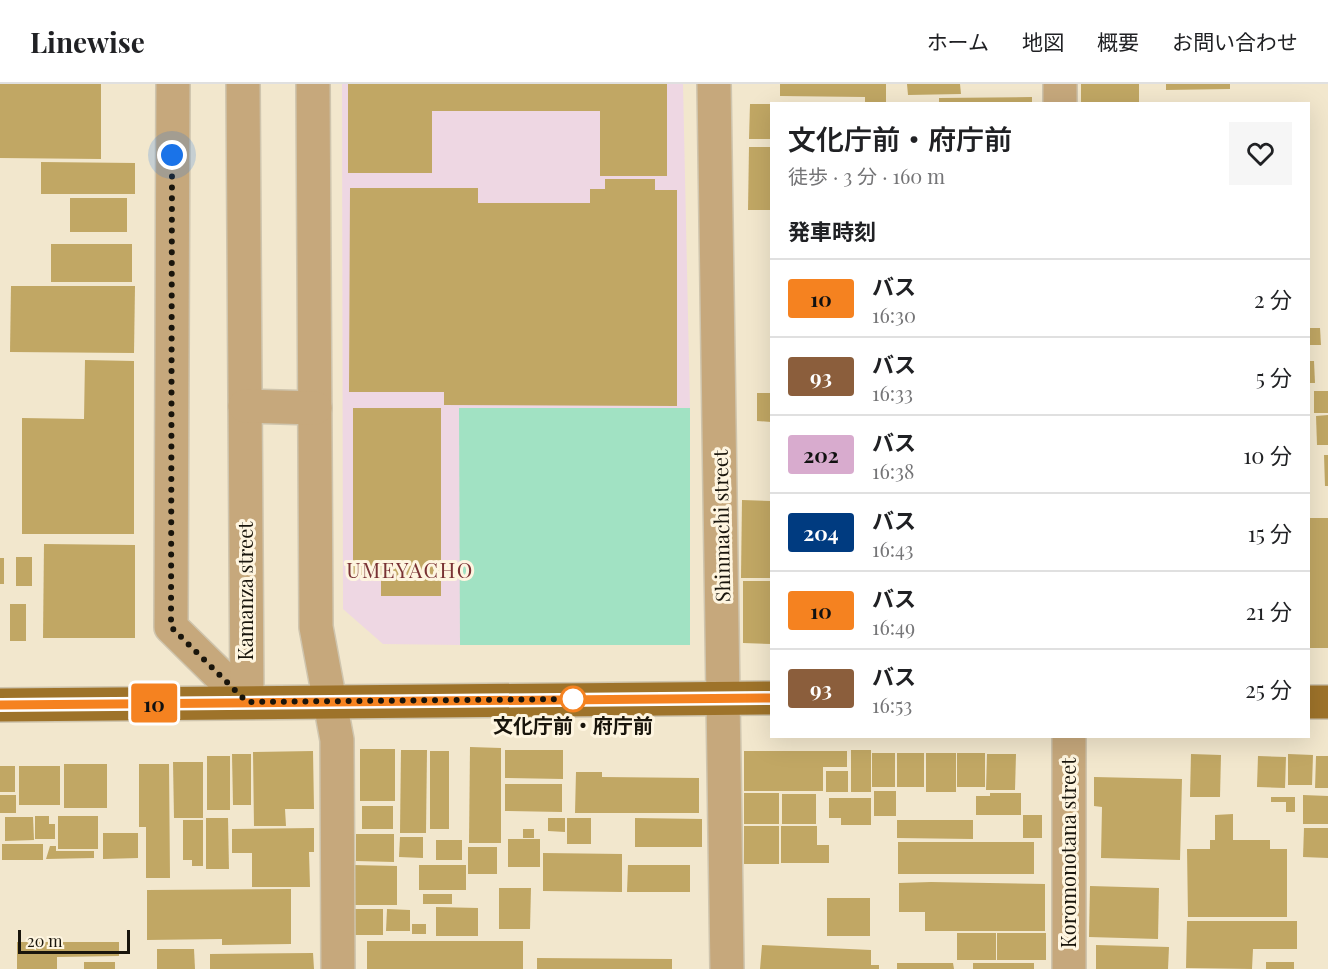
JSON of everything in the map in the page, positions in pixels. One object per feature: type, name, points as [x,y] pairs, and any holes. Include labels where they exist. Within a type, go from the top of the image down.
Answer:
[{"type":"main road","points":[[0,705],[330,700],[770,698]]},
{"type":"main road","points":[[1310,702],[1328,702]]},
{"type":"street","name":"Kamanza street","points":[[173,84],[171,627],[247,702]]},
{"type":"street","name":"Kamanza street","points":[[243,84],[247,702]]},
{"type":"street","points":[[313,84],[316,627],[337,740],[338,969]]},
{"type":"street","name":"Shinmachi street","points":[[714,84],[727,969]]},
{"type":"street","points":[[1060,84],[1060,102]]},
{"type":"street","points":[[244,406],[315,408]]},
{"type":"street","name":"Koromonotana street","points":[[1069,969],[1070,738]]},
{"type":"shaded area","points":[[342,84],[683,84],[690,408],[460,408],[460,645],[383,644],[343,609]]},
{"type":"green space","points":[[459,408],[690,408],[690,645],[460,645]]},
{"type":"building","points":[[0,84],[101,84],[101,159],[0,158]]},
{"type":"building","points":[[348,84],[667,84],[667,176],[600,176],[600,111],[432,111],[432,173],[348,173]]},
{"type":"building","points":[[780,84],[886,84],[886,102],[865,102],[865,97],[780,96]]},
{"type":"building","points":[[907,84],[960,84],[961,94],[908,95]]},
{"type":"building","points":[[1081,84],[1139,84],[1139,102],[1081,102]]},
{"type":"building","points":[[1166,84],[1230,84],[1230,89],[1166,90]]},
{"type":"building","points":[[1032,97],[1032,102],[939,102],[939,98]]},
{"type":"building","points":[[750,104],[770,104],[770,139],[749,139]]},
{"type":"building","points":[[749,147],[770,147],[770,210],[748,210]]},
{"type":"building","points":[[41,162],[135,163],[135,194],[41,194]]},
{"type":"building","points":[[605,179],[655,179],[655,190],[677,190],[677,406],[444,405],[444,392],[349,392],[350,188],[478,188],[478,203],[590,203],[590,189],[605,189]]},
{"type":"building","points":[[70,198],[127,198],[127,232],[70,232]]},
{"type":"building","points":[[51,244],[132,244],[132,282],[51,282]]},
{"type":"building","points":[[11,286],[135,286],[134,353],[10,352]]},
{"type":"building","points":[[1310,328],[1320,328],[1321,345],[1310,345]]},
{"type":"building","points":[[85,360],[134,361],[134,534],[22,534],[22,418],[84,419]]},
{"type":"building","points":[[1310,361],[1314,361],[1315,383],[1310,383]]},
{"type":"building","points":[[1314,391],[1328,391],[1328,413],[1314,413]]},
{"type":"building","points":[[757,393],[770,393],[770,422],[757,421]]},
{"type":"building","points":[[353,408],[441,408],[441,596],[381,596],[381,578],[353,578]]},
{"type":"building","points":[[1328,415],[1328,445],[1317,445],[1316,416]]},
{"type":"building","points":[[1324,455],[1328,455],[1328,486],[1325,486]]},
{"type":"building","points":[[742,500],[770,501],[770,578],[741,578]]},
{"type":"building","points":[[1310,518],[1328,518],[1328,648],[1310,648]]},
{"type":"building","points":[[44,544],[135,545],[135,638],[43,638]]},
{"type":"building","points":[[16,557],[32,557],[32,586],[16,586]]},
{"type":"building","points":[[0,558],[4,558],[4,584],[0,584]]},
{"type":"building","points":[[743,581],[770,581],[770,644],[743,643]]},
{"type":"building","points":[[10,604],[26,604],[26,641],[10,641]]},
{"type":"building","points":[[470,747],[501,748],[501,843],[469,843]]},
{"type":"building","points":[[360,749],[395,749],[395,801],[360,801]]},
{"type":"building","points":[[401,750],[427,750],[426,833],[400,833]]},
{"type":"building","points":[[505,750],[563,750],[563,779],[505,778]]},
{"type":"building","points":[[851,750],[871,750],[871,792],[851,792]]},
{"type":"building","points":[[313,751],[314,809],[285,809],[286,826],[254,826],[253,752]]},
{"type":"building","points":[[430,751],[449,751],[449,829],[430,829]]},
{"type":"building","points":[[744,751],[847,751],[847,767],[823,767],[823,791],[744,791]]},
{"type":"building","points":[[872,753],[895,753],[895,787],[872,787]]},
{"type":"building","points":[[897,753],[924,753],[924,787],[897,787]]},
{"type":"building","points":[[926,753],[956,753],[956,792],[926,792]]},
{"type":"building","points":[[957,753],[985,753],[985,787],[957,787]]},
{"type":"building","points":[[232,754],[251,754],[251,805],[233,805]]},
{"type":"building","points":[[987,754],[1016,754],[1015,790],[986,790]]},
{"type":"building","points":[[1191,754],[1221,755],[1220,797],[1190,797]]},
{"type":"building","points":[[1288,754],[1313,755],[1312,785],[1288,785]]},
{"type":"building","points":[[207,756],[230,756],[230,810],[207,810]]},
{"type":"building","points":[[1258,756],[1286,757],[1285,788],[1257,787]]},
{"type":"building","points":[[1316,756],[1328,756],[1328,788],[1315,788]]},
{"type":"building","points":[[173,762],[203,762],[203,818],[174,818]]},
{"type":"building","points":[[64,764],[107,764],[107,808],[64,808]]},
{"type":"building","points":[[139,764],[169,764],[170,878],[146,878],[146,827],[139,827]]},
{"type":"building","points":[[0,766],[15,766],[15,792],[0,792]]},
{"type":"building","points":[[19,766],[60,766],[60,805],[19,805]]},
{"type":"building","points":[[826,771],[848,771],[848,792],[826,792]]},
{"type":"building","points":[[576,772],[602,772],[602,777],[699,778],[699,813],[575,813]]},
{"type":"building","points":[[1094,777],[1182,779],[1180,860],[1101,858],[1102,807],[1094,806]]},
{"type":"building","points":[[505,784],[562,784],[562,812],[505,811]]},
{"type":"building","points":[[874,791],[896,791],[896,816],[874,816]]},
{"type":"building","points":[[744,793],[779,793],[779,824],[744,824]]},
{"type":"building","points":[[990,793],[1021,793],[1021,815],[976,815],[976,796],[990,796]]},
{"type":"building","points":[[782,794],[816,794],[816,824],[782,824]]},
{"type":"building","points":[[0,795],[16,795],[16,813],[0,813]]},
{"type":"building","points":[[1303,795],[1328,796],[1328,824],[1303,824]]},
{"type":"building","points":[[1271,797],[1295,797],[1295,812],[1286,812],[1286,802],[1271,802]]},
{"type":"building","points":[[829,798],[871,798],[871,825],[841,825],[841,818],[829,818]]},
{"type":"building","points":[[362,806],[393,806],[393,829],[362,829]]},
{"type":"building","points":[[1233,814],[1233,840],[1270,840],[1270,849],[1287,849],[1287,917],[1188,917],[1187,849],[1210,849],[1210,840],[1215,840],[1215,815]]},
{"type":"building","points":[[1023,815],[1042,815],[1042,838],[1023,838]]},
{"type":"building","points":[[35,816],[49,816],[49,824],[55,824],[55,839],[35,839]]},
{"type":"building","points":[[58,816],[98,816],[98,849],[58,849]]},
{"type":"building","points":[[5,817],[33,817],[34,840],[5,841]]},
{"type":"building","points":[[206,818],[228,818],[229,869],[206,869]]},
{"type":"building","points":[[548,818],[565,818],[565,832],[548,831]]},
{"type":"building","points":[[567,818],[591,818],[591,844],[567,844]]},
{"type":"building","points":[[635,818],[702,819],[702,847],[635,847]]},
{"type":"building","points":[[183,820],[203,820],[203,866],[192,866],[192,860],[183,860]]},
{"type":"building","points":[[897,820],[973,820],[973,839],[897,838]]},
{"type":"building","points":[[744,826],[779,826],[779,864],[744,864]]},
{"type":"building","points":[[781,826],[817,826],[817,845],[829,845],[829,863],[781,863]]},
{"type":"building","points":[[314,828],[314,852],[309,852],[310,887],[252,887],[252,853],[232,853],[232,829]]},
{"type":"building","points":[[1304,828],[1328,828],[1328,858],[1303,857]]},
{"type":"building","points":[[523,829],[534,829],[534,838],[523,838]]},
{"type":"building","points":[[103,833],[138,833],[138,858],[103,859]]},
{"type":"building","points":[[356,834],[394,834],[394,862],[356,861]]},
{"type":"building","points":[[400,837],[423,837],[423,858],[399,857]]},
{"type":"building","points":[[508,839],[540,839],[540,867],[508,867]]},
{"type":"building","points":[[436,840],[462,840],[462,860],[436,860]]},
{"type":"building","points":[[898,842],[1034,842],[1034,874],[898,874]]},
{"type":"building","points":[[2,844],[43,844],[43,860],[2,860]]},
{"type":"building","points":[[50,846],[56,846],[56,851],[94,851],[94,858],[46,859]]},
{"type":"building","points":[[468,847],[497,847],[497,874],[468,874]]},
{"type":"building","points":[[543,853],[622,854],[622,892],[543,891]]},
{"type":"building","points":[[353,865],[397,866],[397,905],[353,905]]},
{"type":"building","points":[[419,865],[466,865],[466,890],[419,890]]},
{"type":"building","points":[[628,865],[690,865],[690,892],[627,892]]},
{"type":"building","points":[[899,883],[1045,884],[1045,931],[925,931],[925,912],[899,912]]},
{"type":"building","points":[[1090,886],[1159,888],[1158,939],[1089,937]]},
{"type":"building","points":[[499,888],[531,888],[530,929],[499,929]]},
{"type":"building","points":[[291,889],[291,944],[222,945],[222,939],[147,940],[147,890]]},
{"type":"building","points":[[423,894],[452,894],[452,904],[423,904]]},
{"type":"building","points":[[827,898],[870,898],[870,936],[827,936]]},
{"type":"building","points":[[436,907],[478,908],[478,936],[436,936]]},
{"type":"building","points":[[353,909],[383,909],[383,935],[353,935]]},
{"type":"building","points":[[387,909],[410,910],[410,931],[386,931]]},
{"type":"building","points":[[1187,921],[1297,921],[1297,949],[1253,949],[1252,969],[1186,968]]},
{"type":"building","points":[[412,924],[426,924],[426,934],[412,934]]},
{"type":"building","points":[[957,933],[996,933],[996,960],[957,960]]},
{"type":"building","points":[[997,933],[1046,933],[1046,960],[997,960]]},
{"type":"building","points":[[367,941],[523,941],[523,969],[367,969]]},
{"type":"building","points":[[17,942],[119,942],[119,956],[57,957],[57,969],[17,969]]},
{"type":"building","points":[[762,945],[871,950],[871,965],[879,965],[879,969],[760,969]]},
{"type":"building","points":[[1096,945],[1169,947],[1168,969],[1096,969]]},
{"type":"building","points":[[157,949],[194,949],[195,969],[157,969]]},
{"type":"building","points":[[313,953],[314,969],[210,969],[210,954]]},
{"type":"building","points":[[537,958],[672,959],[672,969],[537,969]]},
{"type":"building","points":[[84,962],[115,962],[115,969],[84,969]]},
{"type":"building","points":[[1266,962],[1294,962],[1294,969],[1266,969]]},
{"type":"building","points":[[897,963],[953,963],[954,969],[897,969]]},
{"type":"building","points":[[973,963],[1034,963],[1034,969],[973,969]]},
{"type":"bus line","name":"10","points":[[0,705],[330,700],[770,698]]},
{"type":"place","name":"文化庁前・府庁前","points":[[573,699]]},
{"type":"district","name":"UMEYACHO","points":[[410,571]]},
{"type":"route","points":[[172,155],[171,627],[247,702],[573,699]]}]
